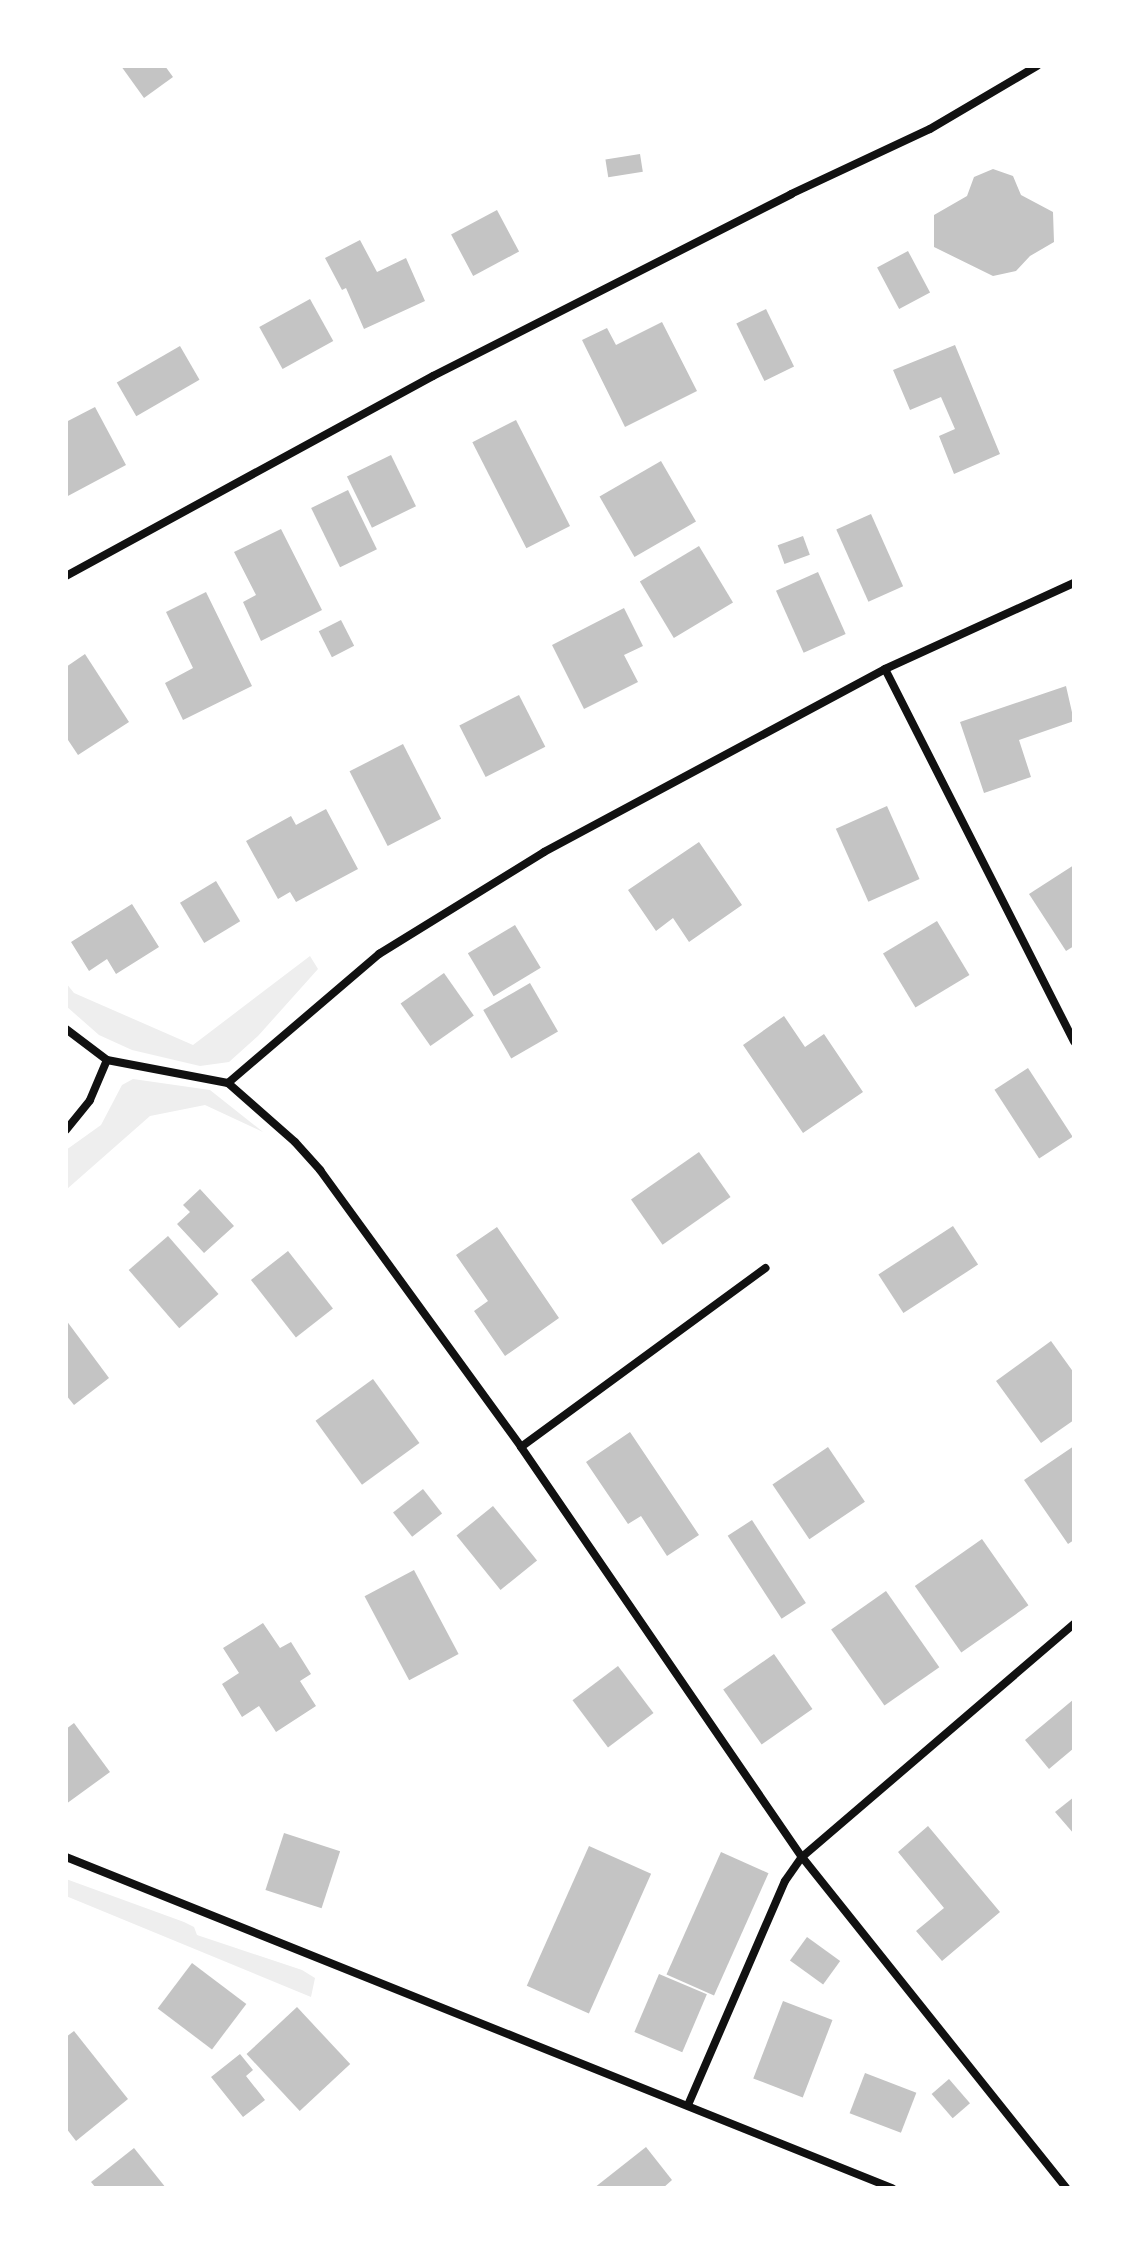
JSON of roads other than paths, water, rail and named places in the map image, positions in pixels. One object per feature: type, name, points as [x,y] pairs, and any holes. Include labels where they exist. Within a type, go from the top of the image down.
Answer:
[{"type":"street","points":[[66,576],[433,376],[791,194],[930,129],[1037,66]]},
{"type":"street","points":[[228,1083],[392,946],[544,852],[885,669],[1074,583]]},
{"type":"street","points":[[885,669],[1074,1042]]},
{"type":"street","points":[[66,1029],[107,1060],[228,1083],[295,1142],[320,1170],[521,1447],[802,1857],[1066,2188]]},
{"type":"street","points":[[66,1130],[90,1100],[107,1060]]},
{"type":"street","points":[[521,1447],[766,1268]]},
{"type":"street","points":[[688,2105],[785,1881],[802,1857],[1074,1624]]},
{"type":"street","points":[[66,1857],[892,2188]]}]
